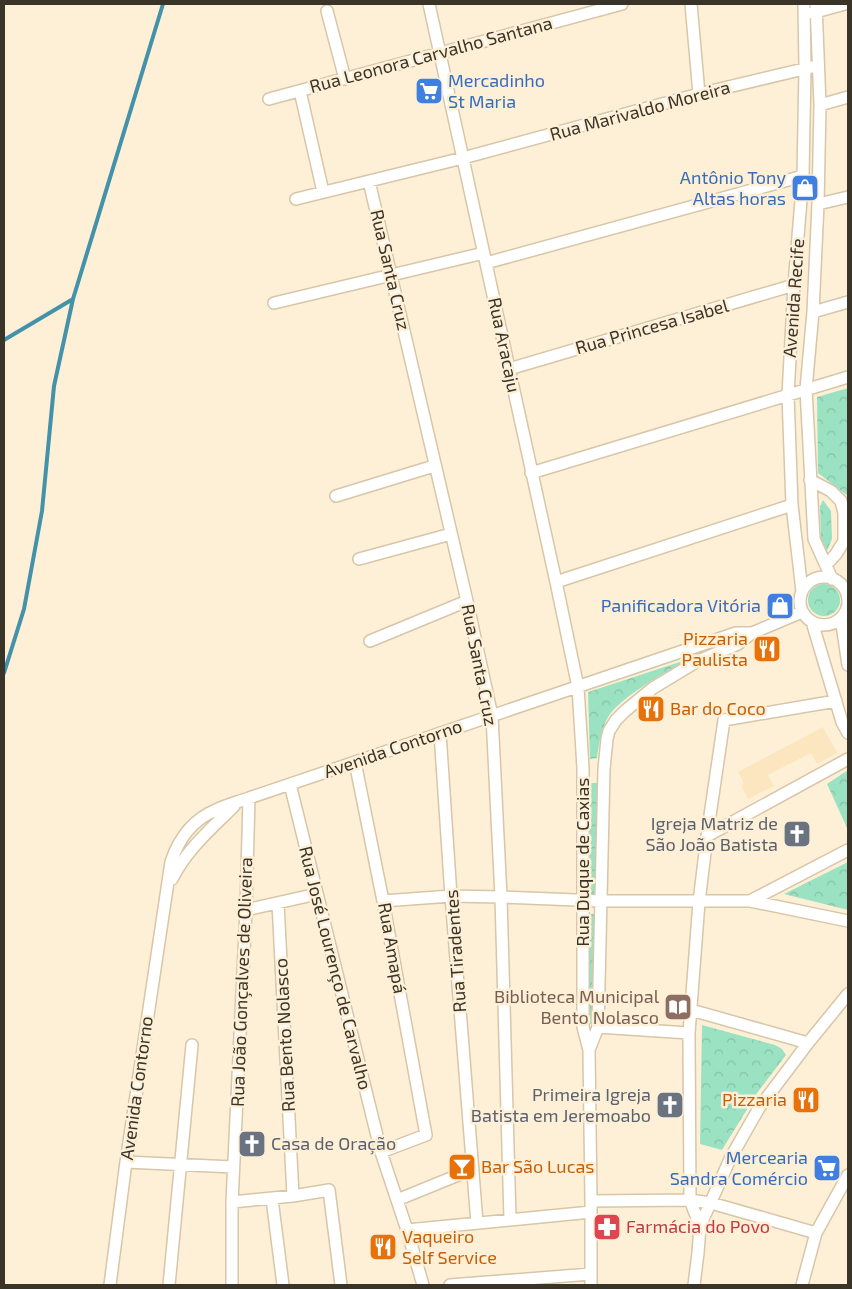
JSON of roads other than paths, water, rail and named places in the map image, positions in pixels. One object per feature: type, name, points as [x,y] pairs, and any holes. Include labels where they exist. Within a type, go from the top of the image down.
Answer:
[{"type":"street","name":"Rua Aracaju","points":[[429,4],[578,687],[582,768]]},
{"type":"street","name":"Rua Leonora Carvalho Santana","points":[[269,99],[622,4]]},
{"type":"street","points":[[691,4],[699,94]]},
{"type":"street","points":[[804,9],[845,4]]},
{"type":"street","name":"Avenida Recife","points":[[817,8],[820,105],[818,204],[813,312],[806,389],[814,539],[832,579]]},
{"type":"street","name":"Avenida Recife","points":[[802,591],[792,505],[788,395],[794,285],[803,176],[804,9]]},
{"type":"street","points":[[328,11],[345,79]]},
{"type":"street","name":"Rua Marivaldo Moreira","points":[[296,199],[463,158],[699,94],[818,66]]},
{"type":"street","points":[[300,91],[323,192]]},
{"type":"street","points":[[820,105],[848,98]]},
{"type":"street","points":[[274,303],[392,276],[485,258],[803,176]]},
{"type":"street","name":"Rua Santa Cruz","points":[[369,181],[492,716],[501,897],[510,1219]]},
{"type":"street","points":[[818,204],[848,197]]},
{"type":"street","name":"Rua Princesa Isabel","points":[[509,368],[794,285]]},
{"type":"street","points":[[813,312],[848,302]]},
{"type":"street","points":[[532,473],[848,377]]},
{"type":"street","points":[[336,496],[434,466]]},
{"type":"street","points":[[810,480],[831,492],[840,501],[844,513],[844,541],[826,565]]},
{"type":"street","points":[[556,582],[792,505]]},
{"type":"street","points":[[359,559],[451,534]]},
{"type":"street","points":[[818,578],[832,579],[842,585],[847,592],[848,604],[846,611],[836,622],[820,625],[812,622],[802,612],[800,600],[802,591],[806,584],[818,578]]},
{"type":"street","points":[[370,641],[467,601]]},
{"type":"street","points":[[604,769],[609,730],[624,711],[654,688],[696,662],[738,644],[752,633],[802,612]]},
{"type":"street","points":[[841,618],[848,666]]},
{"type":"street","points":[[812,622],[842,722],[848,733]]},
{"type":"street","name":"Avenida Contorno","points":[[110,1285],[126,1162],[166,892],[171,862],[184,834],[200,819],[215,810],[237,802],[736,633],[752,633]]},
{"type":"street","points":[[700,1226],[690,1200],[689,1033],[699,902],[724,720],[836,701]]},
{"type":"street","name":"Rua Tiradentes","points":[[440,733],[477,1223]]},
{"type":"street","points":[[707,836],[848,759]]},
{"type":"street","name":"Rua Amapá","points":[[355,762],[383,901],[426,1135],[381,1152]]},
{"type":"street","name":"Rua Duque de Caxias","points":[[589,1050],[598,1027],[604,769],[582,768],[583,1027],[589,1050],[591,1279]]},
{"type":"street","name":"Rua José Lourenço de Carvalho","points":[[290,784],[381,1152],[423,1285]]},
{"type":"street","name":"Rua João Gonçalves de Oliveira","points":[[232,1285],[232,1202],[246,910],[249,798]]},
{"type":"street","points":[[750,901],[848,850]]},
{"type":"street","points":[[246,910],[317,894]]},
{"type":"street","points":[[383,901],[451,896],[601,901],[750,901],[848,921]]},
{"type":"street","name":"Rua Bento Nolasco","points":[[278,903],[293,1196]]},
{"type":"street","points":[[694,1285],[700,1226],[731,1157],[760,1108],[808,1043],[848,994]]},
{"type":"street","points":[[691,1010],[808,1043]]},
{"type":"street","points":[[598,1027],[689,1033]]},
{"type":"street","points":[[170,1285],[192,1045]]},
{"type":"street","points":[[126,1162],[234,1167]]},
{"type":"street","points":[[397,1200],[473,1169]]},
{"type":"street","points":[[802,1285],[816,1233],[848,1176]]},
{"type":"street","points":[[232,1202],[272,1199],[329,1190],[341,1285]]},
{"type":"street","points":[[272,1199],[283,1285]]},
{"type":"street","points":[[406,1230],[510,1219],[591,1207],[690,1200],[711,1203],[816,1233]]},
{"type":"street","points":[[450,1285],[591,1279]]},
{"type":"waterway","points":[[4,673],[24,609],[42,511],[54,386],[73,299],[163,4]]},
{"type":"waterway","points":[[4,340],[73,299]]},
{"type":"place","name":"Mercadinho St Maria","points":[[429,91]]},
{"type":"place","name":"Antônio Tony Altas horas","points":[[805,188]]},
{"type":"place","name":"Panificadora Vitória","points":[[780,606]]},
{"type":"place","name":"Pizzaria Paulista","points":[[767,649]]},
{"type":"place","name":"Bar do Coco","points":[[651,709]]},
{"type":"place","name":"Igreja Matriz de São João Batista","points":[[797,834]]},
{"type":"place","name":"Biblioteca Municipal Bento Nolasco","points":[[678,1007]]},
{"type":"place","name":"Pizzaria","points":[[806,1100]]},
{"type":"place","name":"Primeira Igreja Batista em Jeremoabo","points":[[670,1105]]},
{"type":"place","name":"Casa de Oração","points":[[252,1144]]},
{"type":"place","name":"Bar São Lucas","points":[[462,1167]]},
{"type":"place","name":"Mercearia Sandra Comércio","points":[[827,1168]]},
{"type":"place","name":"Farmácia do Povo","points":[[607,1227]]},
{"type":"place","name":"Vaqueiro Self Service","points":[[383,1247]]}]
